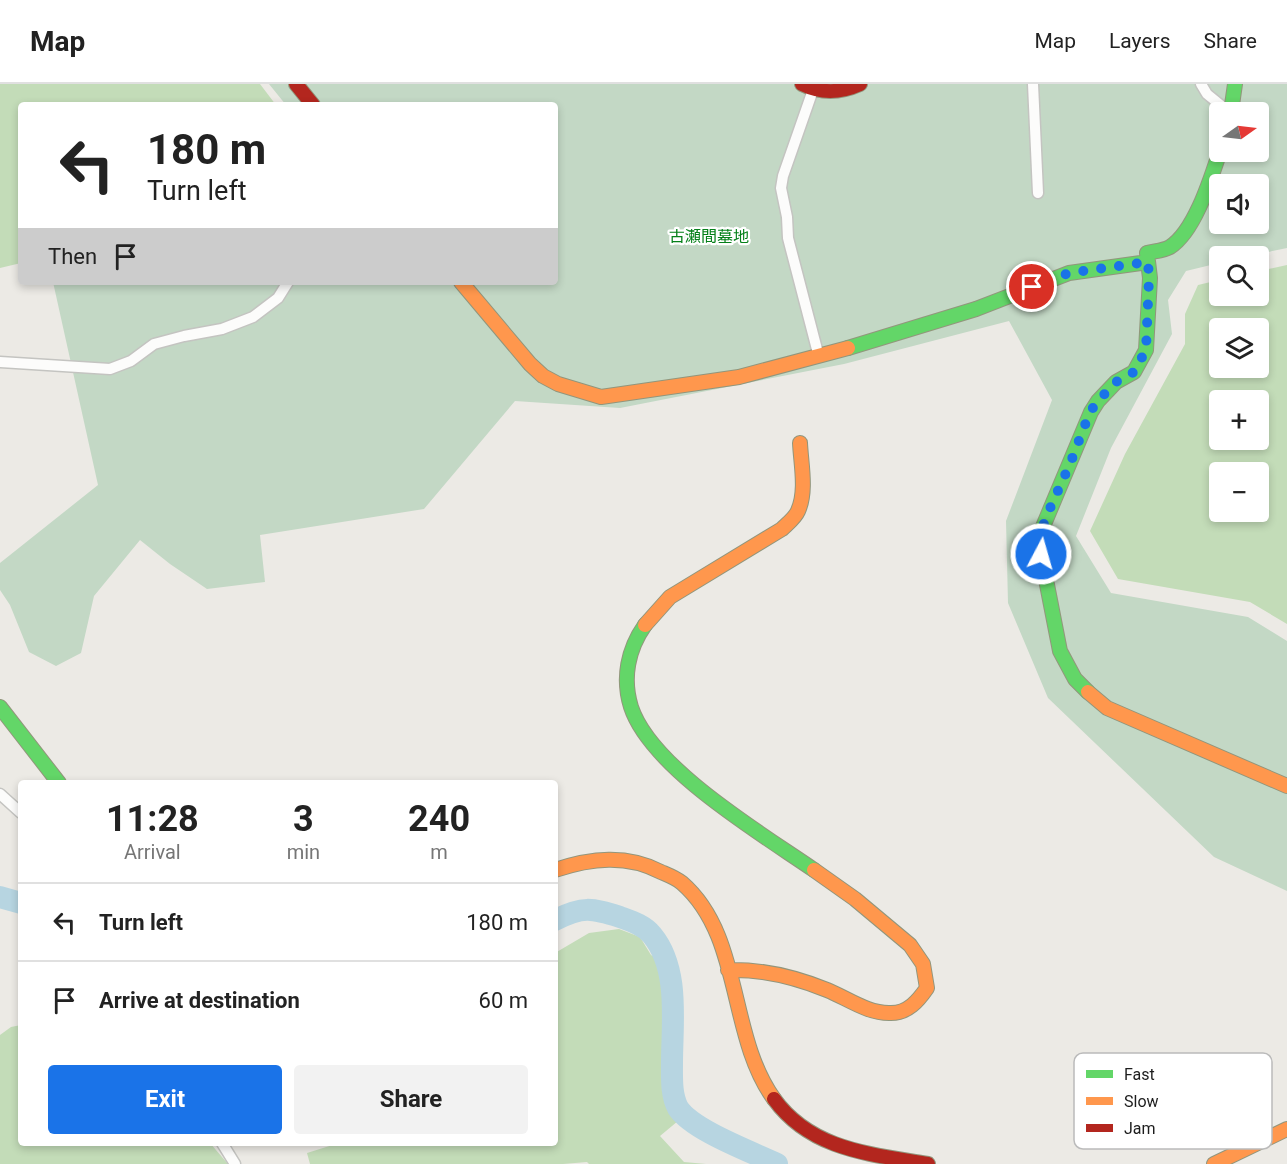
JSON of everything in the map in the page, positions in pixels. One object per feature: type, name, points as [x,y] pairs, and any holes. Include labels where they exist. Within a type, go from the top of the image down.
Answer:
[{"type":"street","points":[[296,84],[311,102]]},
{"type":"street","points":[[819,357],[788,238],[782,188],[783,176],[807,87],[826,93],[847,90],[860,84]]},
{"type":"street","points":[[1033,84],[1038,193]]},
{"type":"street","points":[[1201,84],[1207,94],[1217,102]]},
{"type":"street","points":[[1232,102],[1235,84]]},
{"type":"street","points":[[1216,162],[1184,235],[1170,247],[1148,253],[1146,350],[1134,372],[1116,382],[1090,412],[1042,529],[1042,563],[1060,651],[1075,679],[1094,699],[1107,708],[1287,786]]},
{"type":"street","points":[[464,285],[537,370],[558,384],[601,397],[727,379],[819,357],[976,309],[1069,273],[1148,262]]},
{"type":"street","points":[[0,362],[110,369],[130,361],[154,344],[222,329],[253,317],[278,298],[286,285]]},
{"type":"street","points":[[728,970],[751,969],[771,972],[827,990],[883,1013],[906,1010],[916,1005],[927,988],[922,961],[909,943],[865,907],[704,792],[671,764],[645,734],[637,721],[628,697],[625,673],[628,660],[635,639],[656,609],[670,597],[782,529],[798,511],[803,491],[800,443]]},
{"type":"street","points":[[0,707],[57,780]]},
{"type":"street","points":[[0,795],[18,810]]},
{"type":"street","points":[[558,869],[603,858],[634,861],[661,869],[679,881],[705,909],[718,937],[749,1051],[763,1086],[773,1102],[801,1129],[824,1142],[884,1161],[928,1164]]},
{"type":"street","points":[[1272,1136],[1287,1129]]},
{"type":"street","points":[[224,1146],[236,1164]]},
{"type":"street","points":[[1214,1164],[1245,1149]]},
{"type":"green space","points":[[0,84],[260,84],[274,102],[18,102],[18,264],[0,268]]},
{"type":"green space","name":"古瀬間墓地","points":[[269,84],[1287,84],[1287,248],[1269,252],[1269,246],[1209,246],[1209,265],[1186,271],[1168,300],[1172,334],[1111,448],[1076,536],[1111,593],[1248,617],[1287,641],[1287,891],[1214,857],[1048,698],[1008,603],[1006,521],[1052,400],[1009,321],[844,364],[620,408],[515,401],[424,509],[260,535],[265,582],[207,589],[140,540],[94,596],[81,653],[56,666],[29,652],[10,605],[0,590],[0,563],[98,485],[54,285],[558,285],[558,102],[284,102]]},
{"type":"green space","points":[[1287,265],[1287,624],[1250,602],[1118,579],[1090,531],[1125,454],[1185,344],[1185,314],[1198,285],[1209,282],[1209,306],[1269,306],[1269,269]]},
{"type":"green space","points":[[619,929],[640,937],[651,955],[658,959],[667,995],[667,1084],[678,1121],[660,1136],[684,1162],[706,1164],[589,1164],[587,1162],[563,1164],[310,1164],[307,1153],[329,1146],[558,1146],[558,951],[589,933]]},
{"type":"green space","points":[[18,1026],[18,1146],[213,1146],[228,1164],[0,1164],[0,1035],[11,1027]]},
{"type":"waterway","points":[[0,897],[18,902]]},
{"type":"waterway","points":[[558,919],[573,912],[594,910],[633,922],[652,935],[661,949],[671,980],[672,1086],[678,1108],[685,1116],[709,1132],[777,1164]]},
{"type":"traffic: fast","points":[[1232,102],[1235,84]]},
{"type":"traffic: fast","points":[[1088,692],[1075,679],[1060,651],[1041,554],[1042,529],[1091,412],[1116,382],[1134,372],[1146,350],[1150,278],[1147,253],[1170,247],[1187,229],[1201,203],[1216,162]]},
{"type":"traffic: fast","points":[[848,348],[976,309],[1069,273],[1148,262]]},
{"type":"traffic: fast","points":[[645,625],[634,644],[627,675],[628,696],[642,730],[661,753],[710,798],[814,870]]},
{"type":"traffic: fast","points":[[0,707],[57,780]]},
{"type":"traffic: slow","points":[[464,285],[530,364],[543,376],[558,384],[601,397],[739,377],[848,348]]},
{"type":"traffic: slow","points":[[645,625],[670,597],[782,529],[793,518],[798,511],[802,495],[800,443]]},
{"type":"traffic: slow","points":[[1088,692],[1107,708],[1287,786]]},
{"type":"traffic: slow","points":[[558,869],[595,861],[622,860],[648,866],[682,883],[702,905],[716,930],[726,958],[749,1046],[759,1074],[774,1099]]},
{"type":"traffic: slow","points":[[728,970],[766,972],[803,981],[882,1013],[903,1011],[920,997],[927,988],[923,964],[910,945],[855,899],[814,870]]},
{"type":"traffic: slow","points":[[1272,1136],[1287,1129]]},
{"type":"traffic: slow","points":[[1214,1164],[1245,1149]]},
{"type":"traffic: jam","points":[[296,84],[311,102]]},
{"type":"traffic: jam","points":[[802,84],[824,91],[845,89],[860,84]]},
{"type":"traffic: jam","points":[[774,1099],[789,1116],[824,1139],[843,1147],[928,1164]]},
{"type":"route","points":[[1032,287],[1069,273],[1148,262],[1146,350],[1141,363],[1134,372],[1116,382],[1090,412],[1042,529],[1041,554]]}]
